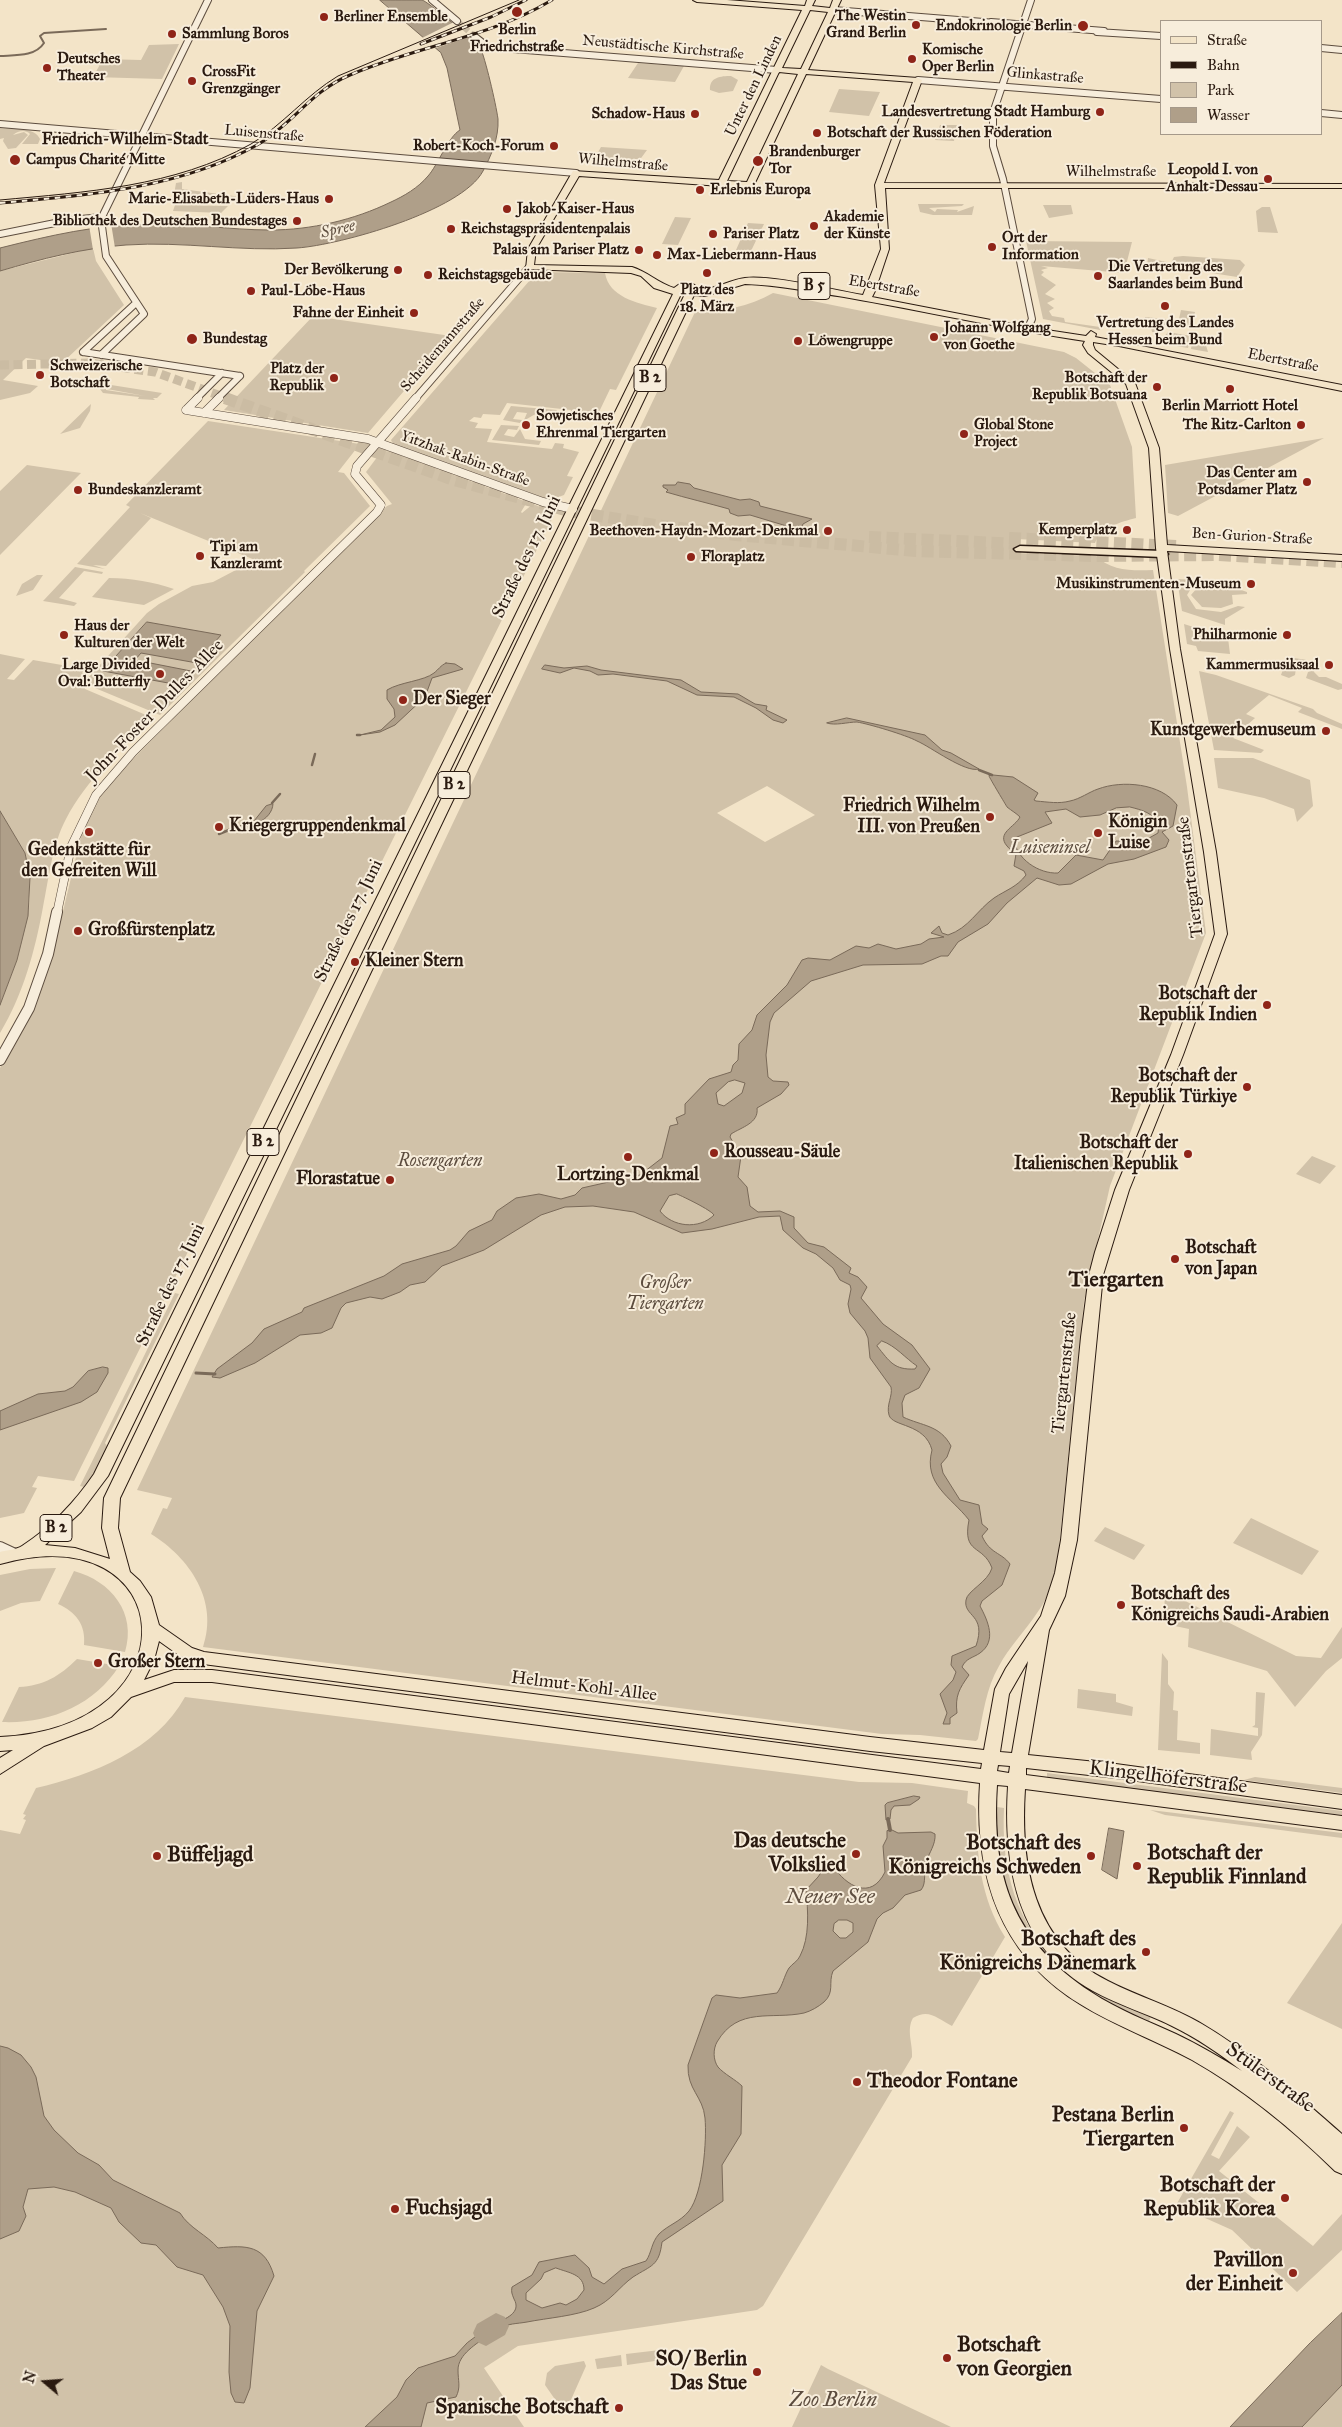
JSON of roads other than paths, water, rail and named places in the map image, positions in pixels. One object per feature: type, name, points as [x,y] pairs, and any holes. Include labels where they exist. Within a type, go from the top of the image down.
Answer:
[{"type":"highway","points":[[1020,546],[1161,551]]},
{"type":"main road","points":[[697,0],[832,10]]},
{"type":"main road","name":"Unter den Linden","points":[[721,184],[811,0]]},
{"type":"main road","points":[[803,72],[837,0]]},
{"type":"main road","name":"Glinkastraße","points":[[777,70],[918,80]]},
{"type":"main road","name":"Wilhelmstraße","points":[[576,173],[750,185],[803,72]]},
{"type":"main road","points":[[867,297],[885,249],[879,185],[918,80]]},
{"type":"main road","points":[[530,265],[532,249],[576,173]]},
{"type":"main road","name":"Wilhelmstraße","points":[[879,185],[1342,186]]},
{"type":"main road","name":"Ebertstraße","points":[[530,265],[632,270],[644,274],[658,286],[711,292],[741,282],[758,280],[867,297],[1028,328],[1102,338],[1342,388]]},
{"type":"main road","name":"Straße des 17. Juni","points":[[13,1555],[71,1514],[89,1494],[100,1476],[573,509],[686,289]]},
{"type":"main road","name":"Straße des 17. Juni","points":[[124,1576],[110,1532],[109,1506],[112,1498],[686,289]]},
{"type":"main road","points":[[1090,337],[1088,347],[1095,356],[1127,380],[1133,391],[1154,448],[1161,551]]},
{"type":"main road","points":[[1095,356],[1102,338]]},
{"type":"main road","name":"Ebertstraße","points":[[1276,373],[1342,384]]},
{"type":"main road","name":"Ben-Gurion-Straße","points":[[1161,551],[1342,558]]},
{"type":"main road","name":"Ben-Gurion-Straße","points":[[1161,551],[1342,565]]},
{"type":"main road","name":"Tiergartenstraße","points":[[990,1757],[1003,1689],[1023,1654],[1044,1626],[1056,1600],[1063,1573],[1069,1540],[1088,1337],[1096,1275],[1102,1252],[1122,1190],[1177,1055],[1221,934],[1161,551]]},
{"type":"main road","points":[[13,1555],[52,1551],[79,1554],[104,1563],[124,1576]]},
{"type":"main road","name":"B 2","points":[[0,1767],[42,1740],[66,1733],[90,1722],[127,1692],[150,1652],[152,1628],[144,1599],[124,1576]]},
{"type":"main road","name":"Tiergartenstraße","points":[[1018,1780],[1020,1759],[1044,1626]]},
{"type":"main road","name":"Helmut-Kohl-Allee","points":[[152,1628],[186,1652],[203,1658],[878,1745],[1020,1759]]},
{"type":"main road","name":"Helmut-Kohl-Allee","points":[[127,1692],[167,1678],[198,1674],[988,1777]]},
{"type":"main road","points":[[0,1744],[42,1740]]},
{"type":"main road","name":"Stülerstraße","points":[[990,1757],[988,1777],[989,1855],[995,1889],[1018,1933],[1039,1961],[1070,1988],[1086,1999],[1165,2036],[1231,2074],[1285,2113],[1342,2165]]},
{"type":"main road","name":"Klingelhöferstraße","points":[[1020,1759],[1342,1802]]},
{"type":"main road","name":"Klingelhöferstraße","points":[[988,1777],[1106,1794],[1342,1823]]},
{"type":"main road","name":"Stülerstraße","points":[[1018,1780],[1015,1808],[1017,1863],[1026,1898],[1046,1940],[1060,1957],[1085,1977],[1104,1988],[1173,2017],[1208,2036],[1283,2094],[1342,2146]]},
{"type":"main road","points":[[1165,2036],[1173,2017]]},
{"type":"street","points":[[101,355],[144,314],[108,260],[101,220],[208,0]]},
{"type":"street","points":[[432,0],[457,21]]},
{"type":"street","points":[[1028,328],[1032,319],[1029,301],[1004,185],[993,146],[994,111],[1031,0]]},
{"type":"street","points":[[832,10],[1160,36]]},
{"type":"street","name":"Neustädtische Kirchstraße","points":[[474,36],[488,47],[777,70]]},
{"type":"street","points":[[1322,48],[1342,50]]},
{"type":"street","name":"Glinkastraße","points":[[918,80],[1160,99]]},
{"type":"street","points":[[1322,113],[1342,115]]},
{"type":"street","name":"Luisenstraße","points":[[0,124],[491,166]]},
{"type":"street","name":"Wilhelmstraße","points":[[491,166],[576,173]]},
{"type":"street","points":[[0,234],[70,220],[101,220]]},
{"type":"street","name":"Scheidemannstraße","points":[[378,442],[530,265]]},
{"type":"street","points":[[136,303],[83,352],[240,376],[204,413]]},
{"type":"street","name":"Yitzhak-Rabin-Straße","points":[[222,373],[186,410],[378,442],[543,502],[573,509]]},
{"type":"street","name":"John-Foster-Dulles-Allee","points":[[0,1060],[29,1008],[42,973],[48,954],[71,847],[93,799],[133,752],[380,508],[381,504],[355,471],[378,442]]},
{"type":"street","points":[[0,1547],[13,1555]]},
{"type":"water","name":"Spree","points":[[380,0],[422,0],[480,47],[493,92],[498,126],[496,140],[489,159],[483,171],[471,186],[426,212],[398,223],[369,233],[316,245],[297,248],[254,249],[169,244],[126,245],[62,255],[0,271],[0,248],[56,235],[110,226],[149,224],[255,230],[285,230],[317,226],[362,214],[396,200],[415,188],[432,171],[451,139],[460,130],[447,68],[441,53]]},
{"type":"water","points":[[678,482],[740,500],[750,499],[759,502],[760,506],[812,519],[803,524],[800,530],[750,515],[738,516],[730,513],[729,509],[666,492],[668,490],[663,487],[663,485],[675,485]]},
{"type":"water","points":[[147,622],[221,635],[197,663],[141,653],[135,660],[191,671],[179,685],[103,671]]},
{"type":"water","points":[[446,663],[455,664],[463,669],[432,678],[425,697],[395,725],[380,732],[360,735],[381,730],[395,717],[394,709],[387,699],[387,690],[430,676]]},
{"type":"water","points":[[545,665],[564,668],[587,666],[601,670],[681,680],[701,692],[738,694],[755,704],[767,706],[766,710],[787,720],[783,723],[773,720],[756,708],[734,697],[697,695],[667,681],[613,674],[598,675],[590,671],[574,668],[560,673],[542,669]]},
{"type":"water","points":[[847,718],[925,735],[942,750],[979,769],[965,767],[917,741],[887,730],[857,722],[827,723]]},
{"type":"water","points":[[989,776],[1013,777],[1038,793],[1034,800],[1049,802],[1070,801],[1108,786],[1129,784],[1151,788],[1161,792],[1177,805],[1173,826],[1162,832],[1169,840],[1166,847],[1134,859],[1108,864],[1071,884],[1059,885],[1037,878],[1007,903],[988,924],[958,942],[948,956],[941,956],[922,964],[863,965],[811,981],[774,1013],[770,1022],[766,1055],[768,1077],[773,1081],[788,1082],[789,1085],[781,1094],[757,1108],[753,1121],[731,1134],[730,1137],[741,1156],[738,1177],[747,1187],[750,1206],[758,1212],[780,1211],[794,1217],[794,1228],[808,1243],[824,1247],[851,1268],[849,1273],[858,1277],[867,1287],[861,1298],[883,1324],[912,1345],[930,1369],[919,1388],[905,1395],[902,1403],[903,1417],[936,1430],[947,1439],[951,1446],[947,1457],[941,1464],[943,1473],[960,1500],[979,1505],[982,1524],[988,1529],[982,1536],[985,1542],[1010,1564],[1002,1585],[982,1601],[980,1606],[988,1624],[990,1637],[985,1648],[968,1660],[962,1667],[969,1675],[959,1693],[957,1713],[950,1718],[950,1724],[943,1724],[947,1713],[940,1694],[953,1680],[956,1672],[951,1665],[952,1656],[976,1646],[979,1628],[966,1606],[966,1600],[970,1593],[986,1578],[992,1568],[984,1555],[974,1548],[968,1539],[969,1520],[935,1481],[931,1472],[930,1462],[932,1450],[928,1441],[916,1430],[891,1419],[888,1408],[891,1387],[870,1358],[868,1338],[865,1331],[850,1313],[848,1304],[850,1285],[840,1280],[833,1268],[816,1254],[803,1248],[783,1230],[780,1216],[759,1217],[712,1229],[682,1233],[634,1212],[593,1206],[565,1207],[541,1215],[484,1250],[442,1266],[425,1282],[410,1285],[400,1292],[382,1299],[370,1297],[346,1303],[341,1308],[332,1328],[321,1333],[300,1335],[255,1363],[220,1378],[212,1377],[217,1369],[252,1343],[264,1329],[302,1312],[304,1308],[384,1276],[402,1264],[450,1250],[469,1231],[492,1220],[497,1211],[516,1198],[539,1194],[561,1199],[575,1195],[582,1188],[640,1175],[662,1158],[670,1126],[678,1124],[676,1118],[685,1114],[685,1104],[709,1079],[731,1072],[733,1065],[738,1060],[739,1044],[752,1030],[757,1015],[787,985],[802,960],[808,958],[830,960],[856,946],[869,948],[878,944],[896,949],[921,944],[929,939],[944,937],[931,933],[939,926],[942,933],[948,935],[962,928],[994,898],[1015,885],[1026,875],[1024,871],[1014,866],[1016,854],[1009,849],[1004,841],[1005,834],[1020,817],[1007,807]],"holes":[[[1130,807],[1147,813],[1157,821],[1159,825],[1158,833],[1142,842],[1116,841],[1103,860],[1076,855],[1058,873],[1051,873],[1036,868],[1024,859],[1016,846],[1014,839],[1017,837],[1052,823],[1045,812],[1066,809],[1080,817],[1100,815],[1116,808]],[[735,1080],[745,1083],[742,1093],[724,1106],[718,1104],[716,1093],[728,1082]],[[677,1194],[703,1207],[714,1215],[708,1220],[693,1225],[678,1223],[660,1211],[669,1196]],[[882,1341],[887,1343],[917,1366],[915,1369],[897,1366],[889,1361],[877,1346]]]},
{"type":"water","points":[[273,804],[269,815],[264,819],[253,825],[234,828],[254,821],[266,806]]},
{"type":"water","points":[[0,811],[25,853],[30,877],[28,916],[17,960],[0,1005]]},
{"type":"water","points":[[103,1367],[108,1368],[108,1373],[97,1392],[81,1402],[0,1430],[0,1411],[38,1394],[65,1391],[73,1387],[88,1371]]},
{"type":"water","points":[[914,1796],[920,1797],[910,1805],[894,1806],[891,1810],[890,1819],[886,1820],[885,1805],[887,1803]]},
{"type":"water","points":[[1109,1828],[1124,1831],[1117,1879],[1102,1870]]},
{"type":"water","name":"Neuer See","points":[[892,1830],[898,1833],[931,1832],[935,1834],[926,1862],[924,1884],[921,1890],[905,1895],[893,1908],[883,1913],[877,1919],[868,1942],[833,1971],[829,1995],[822,2004],[804,2013],[745,2019],[735,2023],[725,2031],[717,2042],[714,2051],[716,2064],[723,2072],[742,2086],[741,2134],[722,2165],[723,2201],[662,2242],[659,2256],[654,2264],[633,2277],[600,2305],[579,2313],[512,2324],[498,2329],[494,2324],[511,2315],[516,2308],[512,2287],[532,2275],[539,2262],[575,2255],[589,2268],[592,2277],[604,2284],[622,2269],[646,2261],[659,2234],[689,2211],[694,2203],[701,2179],[705,2152],[705,2118],[704,2110],[690,2081],[688,2065],[712,1998],[716,1995],[740,1998],[777,1993],[789,1968],[799,1958],[803,1949],[808,1924],[806,1890],[826,1865],[833,1866],[851,1884],[866,1888],[873,1886],[885,1872],[883,1846],[887,1838],[887,1831]],"holes":[[[839,1920],[847,1920],[853,1923],[853,1932],[846,1938],[840,1938],[833,1931],[834,1924]],[[556,2268],[579,2277],[584,2290],[577,2299],[566,2305],[560,2303],[542,2308],[526,2300],[526,2293],[541,2279],[544,2273]]]},
{"type":"water","points":[[0,2046],[21,2055],[31,2067],[36,2077],[44,2116],[54,2130],[78,2153],[99,2165],[113,2180],[180,2213],[188,2223],[218,2248],[246,2247],[253,2249],[266,2258],[274,2276],[257,2311],[250,2388],[244,2403],[235,2402],[231,2393],[229,2372],[230,2326],[223,2307],[203,2275],[177,2267],[156,2245],[141,2243],[119,2222],[111,2208],[75,2192],[54,2187],[28,2189],[23,2207],[26,2216],[19,2231],[0,2239]]},
{"type":"water","points":[[1342,2313],[1342,2385],[1302,2427],[1230,2427],[1310,2343]]},
{"type":"water","points":[[485,2330],[488,2335],[461,2359],[458,2370],[459,2387],[456,2397],[427,2403],[421,2427],[365,2427],[397,2397],[406,2380],[418,2368],[455,2356],[467,2343]]},
{"type":"waterway","points":[[0,56],[35,51],[44,43],[40,36],[44,33],[106,29]]},
{"type":"waterway","points":[[312,765],[315,754]]},
{"type":"waterway","points":[[979,770],[992,775]]},
{"type":"waterway","points":[[272,803],[280,794]]},
{"type":"waterway","points":[[219,834],[234,828]]},
{"type":"waterway","points":[[196,1373],[215,1374]]},
{"type":"waterway","points":[[888,1819],[890,1830]]},
{"type":"waterway","points":[[486,2333],[496,2326]]},
{"type":"tunnel","points":[[457,21],[474,36]]},
{"type":"tunnel","points":[[0,365],[89,363],[155,372],[229,399]]},
{"type":"tunnel","points":[[225,398],[454,480],[569,511],[655,525],[736,535],[916,551],[1094,556],[1218,555],[1342,562]]},
{"type":"tunnel","points":[[869,537],[1020,544]]},
{"type":"tunnel","points":[[1009,538],[1176,546]]},
{"type":"tram line","points":[[0,200],[65,194],[129,185],[191,170],[251,144],[274,128],[315,92],[338,76],[519,0]]},
{"type":"railway","points":[[421,44],[491,17],[526,0]]},
{"type":"railway","points":[[0,203],[132,188],[196,172],[227,160],[257,145],[281,128],[324,90],[350,75],[401,56],[503,24],[552,0]]},
{"type":"place","name":"Berlin Friedrichstraße","points":[[517,12]]},
{"type":"place","name":"Berliner Ensemble","points":[[324,17]]},
{"type":"place","name":"The Westin Grand Berlin","points":[[916,25]]},
{"type":"place","name":"Endokrinologie Berlin","points":[[1083,26]]},
{"type":"place","name":"Sammlung Boros","points":[[172,34]]},
{"type":"place","name":"Komische Oper Berlin","points":[[912,59]]},
{"type":"place","name":"Deutsches Theater","points":[[47,68]]},
{"type":"place","name":"CrossFit Grenzgänger","points":[[192,81]]},
{"type":"place","name":"Landesvertretung Stadt Hamburg","points":[[1100,112]]},
{"type":"place","name":"Schadow-Haus","points":[[695,114]]},
{"type":"place","name":"Botschaft der Russischen Föderation","points":[[817,133]]},
{"type":"place","name":"Robert-Koch-Forum","points":[[554,146]]},
{"type":"place","name":"Campus Charité Mitte","points":[[15,160]]},
{"type":"place","name":"Brandenburger Tor","points":[[758,161]]},
{"type":"place","name":"Leopold I. von Anhalt-Dessau","points":[[1268,179]]},
{"type":"place","name":"Erlebnis Europa","points":[[700,190]]},
{"type":"place","name":"Marie-Elisabeth-Lüders-Haus","points":[[329,199]]},
{"type":"place","name":"Jakob-Kaiser-Haus","points":[[507,209]]},
{"type":"place","name":"Bibliothek des Deutschen Bundestages","points":[[297,221]]},
{"type":"place","name":"Akademie der Künste","points":[[814,226]]},
{"type":"place","name":"Reichstagspräsidentenpalais","points":[[451,229]]},
{"type":"place","name":"Pariser Platz","points":[[713,234]]},
{"type":"place","name":"Ort der Information","points":[[992,247]]},
{"type":"place","name":"Palais am Pariser Platz","points":[[639,250]]},
{"type":"place","name":"Max-Liebermann-Haus","points":[[657,255]]},
{"type":"place","name":"Der Bevölkerung","points":[[398,270]]},
{"type":"place","name":"Platz des 18. März","points":[[707,273]]},
{"type":"place","name":"Reichstagsgebäude","points":[[428,275]]},
{"type":"place","name":"Die Vertretung des Saarlandes beim Bund","points":[[1098,276]]},
{"type":"place","name":"Paul-Löbe-Haus","points":[[251,291]]},
{"type":"place","name":"Vertretung des Landes Hessen beim Bund","points":[[1165,306]]},
{"type":"place","name":"Fahne der Einheit","points":[[414,313]]},
{"type":"place","name":"Johann Wolfgang von Goethe","points":[[934,337]]},
{"type":"place","name":"Bundestag","points":[[192,339]]},
{"type":"place","name":"Löwengruppe","points":[[798,341]]},
{"type":"place","name":"Schweizerische Botschaft","points":[[40,375]]},
{"type":"place","name":"Platz der Republik","points":[[334,378]]},
{"type":"place","name":"Botschaft der Republik Botsuana","points":[[1157,387]]},
{"type":"place","name":"Berlin Marriott Hotel","points":[[1230,389]]},
{"type":"place","name":"Sowjetisches Ehrenmal Tiergarten","points":[[526,425]]},
{"type":"place","name":"The Ritz-Carlton","points":[[1301,425]]},
{"type":"place","name":"Global Stone Project","points":[[964,434]]},
{"type":"place","name":"Das Center am Potsdamer Platz","points":[[1307,482]]},
{"type":"place","name":"Bundeskanzleramt","points":[[78,490]]},
{"type":"place","name":"Kemperplatz","points":[[1127,530]]},
{"type":"place","name":"Beethoven-Haydn-Mozart-Denkmal","points":[[828,531]]},
{"type":"place","name":"Tipi am Kanzleramt","points":[[200,556]]},
{"type":"place","name":"Floraplatz","points":[[691,557]]},
{"type":"place","name":"Musikinstrumenten-Museum","points":[[1251,584]]},
{"type":"place","name":"Haus der Kulturen der Welt","points":[[64,635]]},
{"type":"place","name":"Philharmonie","points":[[1287,635]]},
{"type":"place","name":"Kammermusiksaal","points":[[1329,665]]},
{"type":"place","name":"Large Divided Oval: Butterfly","points":[[160,674]]},
{"type":"place","name":"Der Sieger","points":[[403,700]]},
{"type":"place","name":"Kunstgewerbemuseum","points":[[1326,731]]},
{"type":"place","name":"Friedrich Wilhelm III. von Preußen","points":[[990,817]]},
{"type":"place","name":"Kriegergruppendenkmal","points":[[219,827]]},
{"type":"place","name":"Gedenkstätte für den Gefreiten Will","points":[[89,832]]},
{"type":"place","name":"Königin Luise","points":[[1098,833]]},
{"type":"place","name":"Großfürstenplatz","points":[[78,931]]},
{"type":"place","name":"Kleiner Stern","points":[[355,962]]},
{"type":"place","name":"Botschaft der Republik Indien","points":[[1267,1005]]},
{"type":"place","name":"Botschaft der Republik Türkiye","points":[[1247,1087]]},
{"type":"place","name":"Rousseau-Säule","points":[[714,1153]]},
{"type":"place","name":"Botschaft der Italienischen Republik","points":[[1188,1154]]},
{"type":"place","name":"Lortzing-Denkmal","points":[[628,1157]]},
{"type":"place","name":"Florastatue","points":[[390,1180]]},
{"type":"place","name":"Botschaft von Japan","points":[[1175,1259]]},
{"type":"place","name":"Botschaft des Königreichs Saudi-Arabien","points":[[1121,1605]]},
{"type":"place","name":"Großer Stern","points":[[98,1663]]},
{"type":"place","name":"Das deutsche Volkslied","points":[[856,1854]]},
{"type":"place","name":"Büffeljagd","points":[[157,1856]]},
{"type":"place","name":"Botschaft des Königreichs Schweden","points":[[1091,1856]]},
{"type":"place","name":"Botschaft der Republik Finnland","points":[[1137,1866]]},
{"type":"place","name":"Botschaft des Königreichs Dänemark","points":[[1146,1952]]},
{"type":"place","name":"Theodor Fontane","points":[[857,2082]]},
{"type":"place","name":"Pestana Berlin Tiergarten","points":[[1184,2128]]},
{"type":"place","name":"Botschaft der Republik Korea","points":[[1285,2198]]},
{"type":"place","name":"Fuchsjagd","points":[[395,2209]]},
{"type":"place","name":"Pavillon der Einheit","points":[[1293,2273]]},
{"type":"place","name":"Botschaft von Georgien","points":[[947,2358]]},
{"type":"place","name":"SO/ Berlin Das Stue","points":[[757,2372]]},
{"type":"place","name":"Spanische Botschaft","points":[[619,2408]]},
{"type":"district","name":"Friedrich-Wilhelm-Stadt","points":[[125,140]]},
{"type":"district","name":"Tiergarten","points":[[1116,1281]]},
{"type":"park label","name":"Luiseninsel","points":[[1050,849]]},
{"type":"park label","name":"Rosengarten","points":[[440,1162]]},
{"type":"park label","name":"Großer Tiergarten","points":[[665,1294]]},
{"type":"park label","name":"Zoo Berlin","points":[[833,2401]]}]
